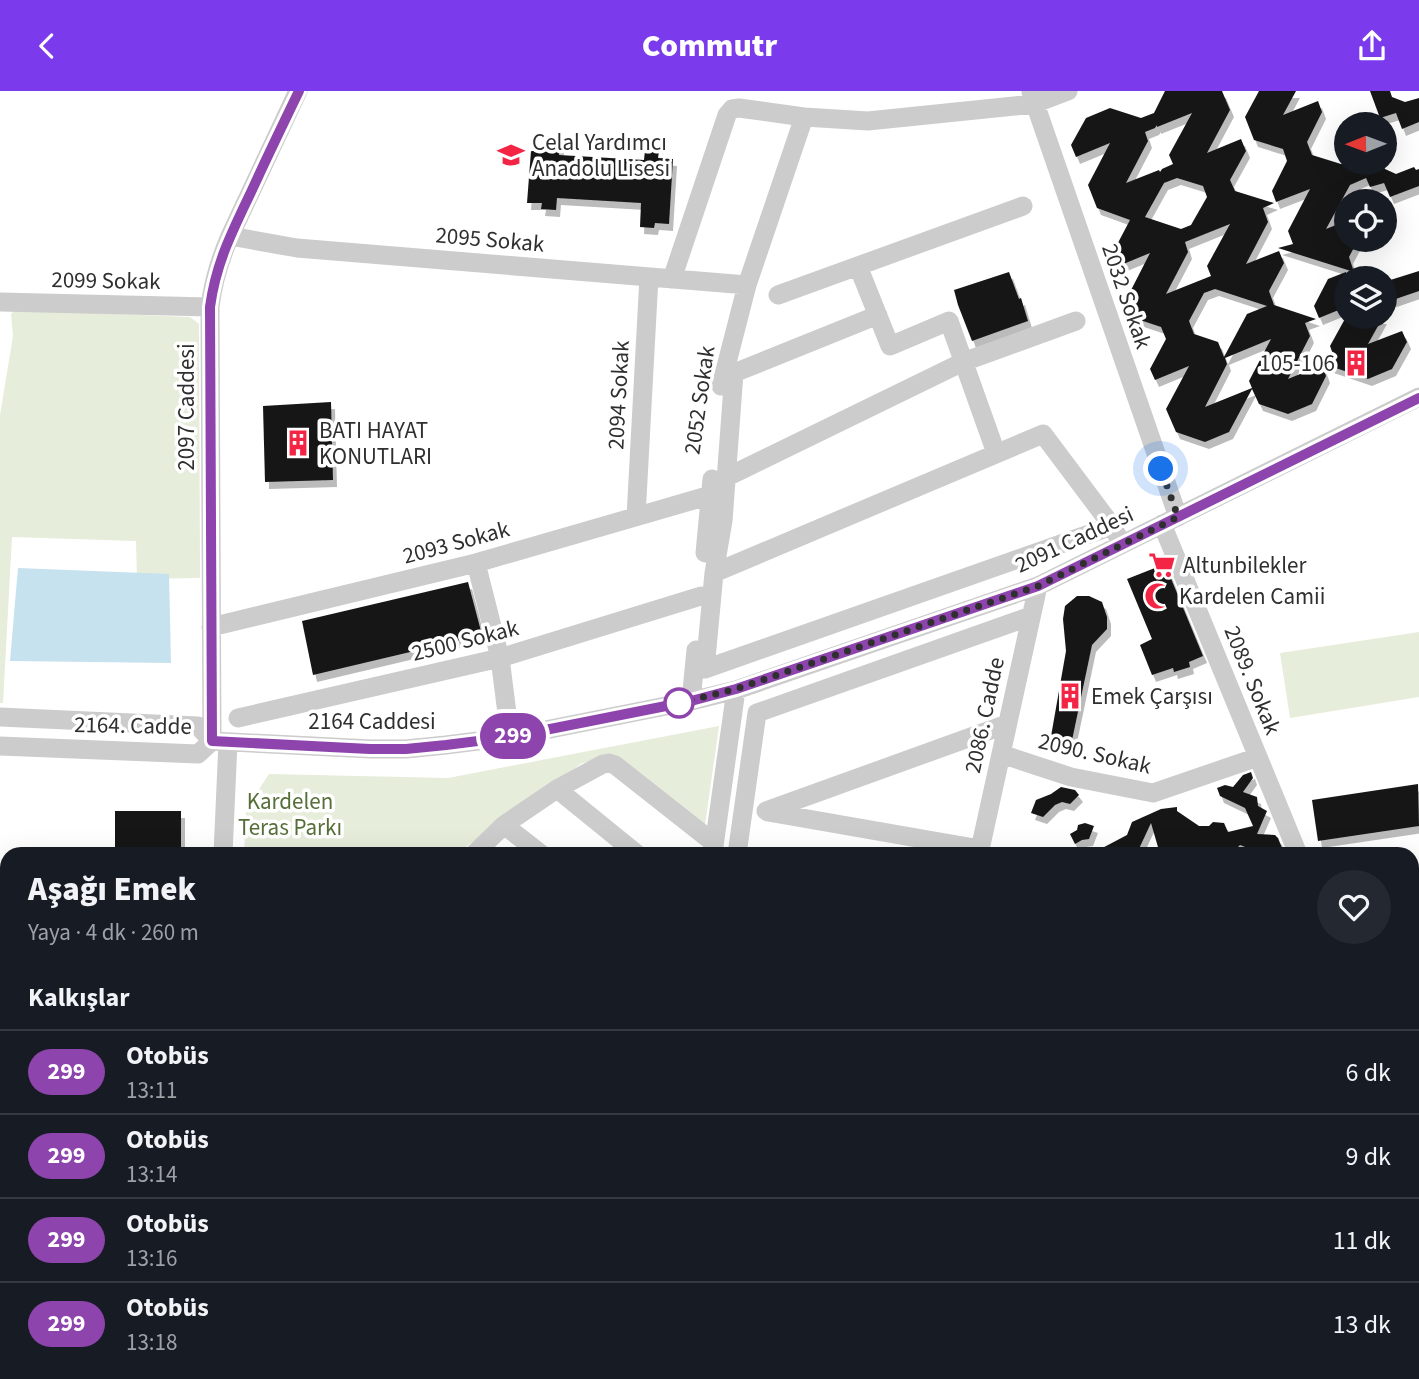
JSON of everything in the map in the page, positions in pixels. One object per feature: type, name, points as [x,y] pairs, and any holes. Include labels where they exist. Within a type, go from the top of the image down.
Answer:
[{"type":"street","name":"2097 Caddesi","points":[[223,847],[220,742],[211,627],[210,307],[216,271],[230,236],[299,91]]},
{"type":"street","points":[[672,279],[727,115],[732,109],[868,121],[1068,91]]},
{"type":"street","name":"2032 Sokak","points":[[1032,97],[1170,520]]},
{"type":"street","name":"2052 Sokak","points":[[691,701],[722,380],[747,285],[804,117]]},
{"type":"street","points":[[778,295],[1023,207]]},
{"type":"street","name":"2095 Sokak","points":[[230,236],[297,248],[747,285]]},
{"type":"street","points":[[858,266],[890,346],[949,321],[996,453]]},
{"type":"street","name":"2094 Sokak","points":[[636,517],[649,277]]},
{"type":"street","name":"2099 Sokak","points":[[0,302],[210,307]]},
{"type":"street","points":[[878,315],[734,373],[723,521],[714,573],[705,669],[1112,526]]},
{"type":"street","points":[[725,478],[964,362],[1076,321]]},
{"type":"street","name":"2091 Caddesi","points":[[736,689],[1038,586],[1419,397]]},
{"type":"street","points":[[714,573],[1042,433],[1112,526],[1122,544]]},
{"type":"street","name":"2093 Sokak","points":[[211,627],[476,563],[711,495]]},
{"type":"street","name":"2089. Sokak","points":[[1170,520],[1258,757],[1295,847]]},
{"type":"street","points":[[476,563],[500,658],[510,737]]},
{"type":"street","name":"2086. Cadde","points":[[981,847],[1038,586]]},
{"type":"street","name":"2500 Sokak","points":[[238,718],[500,658],[701,596]]},
{"type":"street","points":[[738,847],[758,713],[1031,616]]},
{"type":"street","points":[[714,847],[736,689]]},
{"type":"street","name":"2164 Caddesi","points":[[220,742],[406,749],[510,737],[691,701],[736,689]]},
{"type":"street","name":"2164. Cadde","points":[[0,717],[198,726],[220,742],[198,754],[0,746]]},
{"type":"street","points":[[766,811],[1007,724]]},
{"type":"street","name":"2090. Sokak","points":[[1001,754],[1071,777],[1153,793],[1258,757]]},
{"type":"street","points":[[481,847],[504,825],[557,789],[609,763],[615,765],[713,847]]},
{"type":"street","points":[[557,789],[628,847]]},
{"type":"street","points":[[743,807],[959,847]]},
{"type":"street","points":[[504,825],[532,847]]},
{"type":"green space","points":[[18,310],[190,317],[199,324],[200,578],[137,579],[136,541],[12,537],[3,703],[0,703],[0,415],[13,336],[11,314]]},
{"type":"green space","points":[[1419,632],[1419,697],[1290,718],[1280,653]]},
{"type":"green space","name":"Kardelen Teras Parkı","points":[[719,726],[705,825],[611,758],[582,763],[466,847],[244,847],[246,809],[269,774],[448,778]]},
{"type":"water","points":[[18,568],[169,574],[171,663],[10,661]]},
{"type":"building","points":[[1165,91],[1222,91],[1230,110],[1207,153],[1241,139],[1246,151],[1230,180],[1235,191],[1274,203],[1263,208],[1268,222],[1246,264],[1279,251],[1284,263],[1269,291],[1274,305],[1316,319],[1305,323],[1310,336],[1288,379],[1322,365],[1326,376],[1312,404],[1288,414],[1259,404],[1252,389],[1229,432],[1205,442],[1176,432],[1166,409],[1189,366],[1155,380],[1150,369],[1166,339],[1161,327],[1137,319],[1128,296],[1150,253],[1116,267],[1111,256],[1130,220],[1097,208],[1088,185],[1110,143],[1076,157],[1071,145],[1086,118],[1110,108],[1141,118],[1154,113]],"holes":[[[1192,113],[1169,155],[1173,164],[1160,172],[1159,170],[1126,183],[1148,141],[1145,132]],[[1177,178],[1203,186],[1207,197],[1191,225],[1181,229],[1145,217],[1164,183]],[[1230,224],[1207,266],[1211,276],[1166,294],[1188,252],[1185,242]],[[1215,289],[1267,306],[1247,314],[1224,357],[1218,342],[1194,334],[1189,321],[1204,293]],[[1271,339],[1249,381],[1252,388],[1205,407],[1227,364],[1225,358]]]},
{"type":"building","points":[[1259,91],[1296,91],[1283,115],[1318,101],[1322,112],[1307,142],[1312,155],[1334,162],[1334,175],[1397,175],[1414,167],[1419,169],[1419,186],[1397,194],[1397,189],[1387,189],[1384,183],[1370,187],[1366,178],[1350,185],[1348,189],[1334,189],[1334,214],[1326,229],[1334,226],[1334,252],[1352,252],[1349,257],[1352,266],[1335,266],[1278,248],[1293,244],[1288,231],[1310,189],[1276,202],[1272,191],[1287,161],[1283,149],[1254,140],[1245,117]]},
{"type":"building","points":[[1370,91],[1390,91],[1392,97],[1405,102],[1419,98],[1419,122],[1402,129],[1397,112],[1378,112]]},
{"type":"building","points":[[545,144],[560,145],[559,155],[644,160],[645,150],[659,151],[658,158],[673,159],[669,224],[655,223],[654,228],[640,227],[641,203],[557,198],[556,210],[541,209],[542,203],[527,203],[531,151],[545,151]]},
{"type":"building","points":[[1419,271],[1419,291],[1397,299],[1397,278]]},
{"type":"building","points":[[1009,272],[1028,321],[972,341],[954,290]]},
{"type":"building","points":[[1334,277],[1334,312],[1319,318],[1314,306],[1328,279]]},
{"type":"building","points":[[1339,329],[1376,329],[1368,344],[1402,331],[1407,342],[1392,369],[1368,379],[1324,364],[1335,360],[1330,346]]},
{"type":"building","name":"BATI HAYAT KONUTLARI","points":[[331,402],[333,480],[265,482],[263,406]]},
{"type":"building","points":[[1165,564],[1203,656],[1189,662],[1190,667],[1174,672],[1173,668],[1152,675],[1140,645],[1152,639],[1127,579]]},
{"type":"building","points":[[468,582],[482,635],[313,675],[302,621]]},
{"type":"building","name":"Emek Çarşısı","points":[[1077,596],[1089,596],[1102,602],[1107,617],[1107,629],[1092,645],[1071,745],[1050,742],[1066,651],[1063,619],[1065,606]]},
{"type":"building","points":[[1251,772],[1253,778],[1243,792],[1257,797],[1258,806],[1267,811],[1257,834],[1275,835],[1282,847],[1158,847],[1151,823],[1140,847],[1104,847],[1127,835],[1132,822],[1161,809],[1177,807],[1177,811],[1199,826],[1209,826],[1213,822],[1224,823],[1228,832],[1253,826],[1245,808],[1220,796],[1217,788],[1225,785],[1233,787],[1243,775]]},
{"type":"building","points":[[1418,784],[1419,826],[1318,841],[1312,800]]},
{"type":"building","points":[[1061,787],[1075,790],[1079,795],[1070,804],[1062,802],[1055,805],[1043,817],[1031,813],[1036,800]]},
{"type":"building","points":[[115,811],[181,811],[181,847],[115,847]]},
{"type":"building","points":[[1085,823],[1094,826],[1089,839],[1075,844],[1070,834],[1077,830],[1078,825]]},
{"type":"bus line","name":"299","points":[[299,91],[221,256],[212,287],[212,741],[406,749],[510,737],[691,701],[736,689],[1038,586],[1419,398]]},
{"type":"place","name":"Celal Yardımcı Anadolu Lisesi","points":[[511,155]]},
{"type":"place","name":"105-106","points":[[1356,363]]},
{"type":"place","name":"BATI HAYAT KONUTLARI","points":[[298,443]]},
{"type":"place","name":"Altunbilekler","points":[[1162,565]]},
{"type":"place","name":"Kardelen Camii","points":[[1158,596]]},
{"type":"place","name":"Emek Çarşısı","points":[[1070,696]]},
{"type":"route","points":[[679,703],[736,689],[1038,586],[1178,517],[1161,469]]}]
